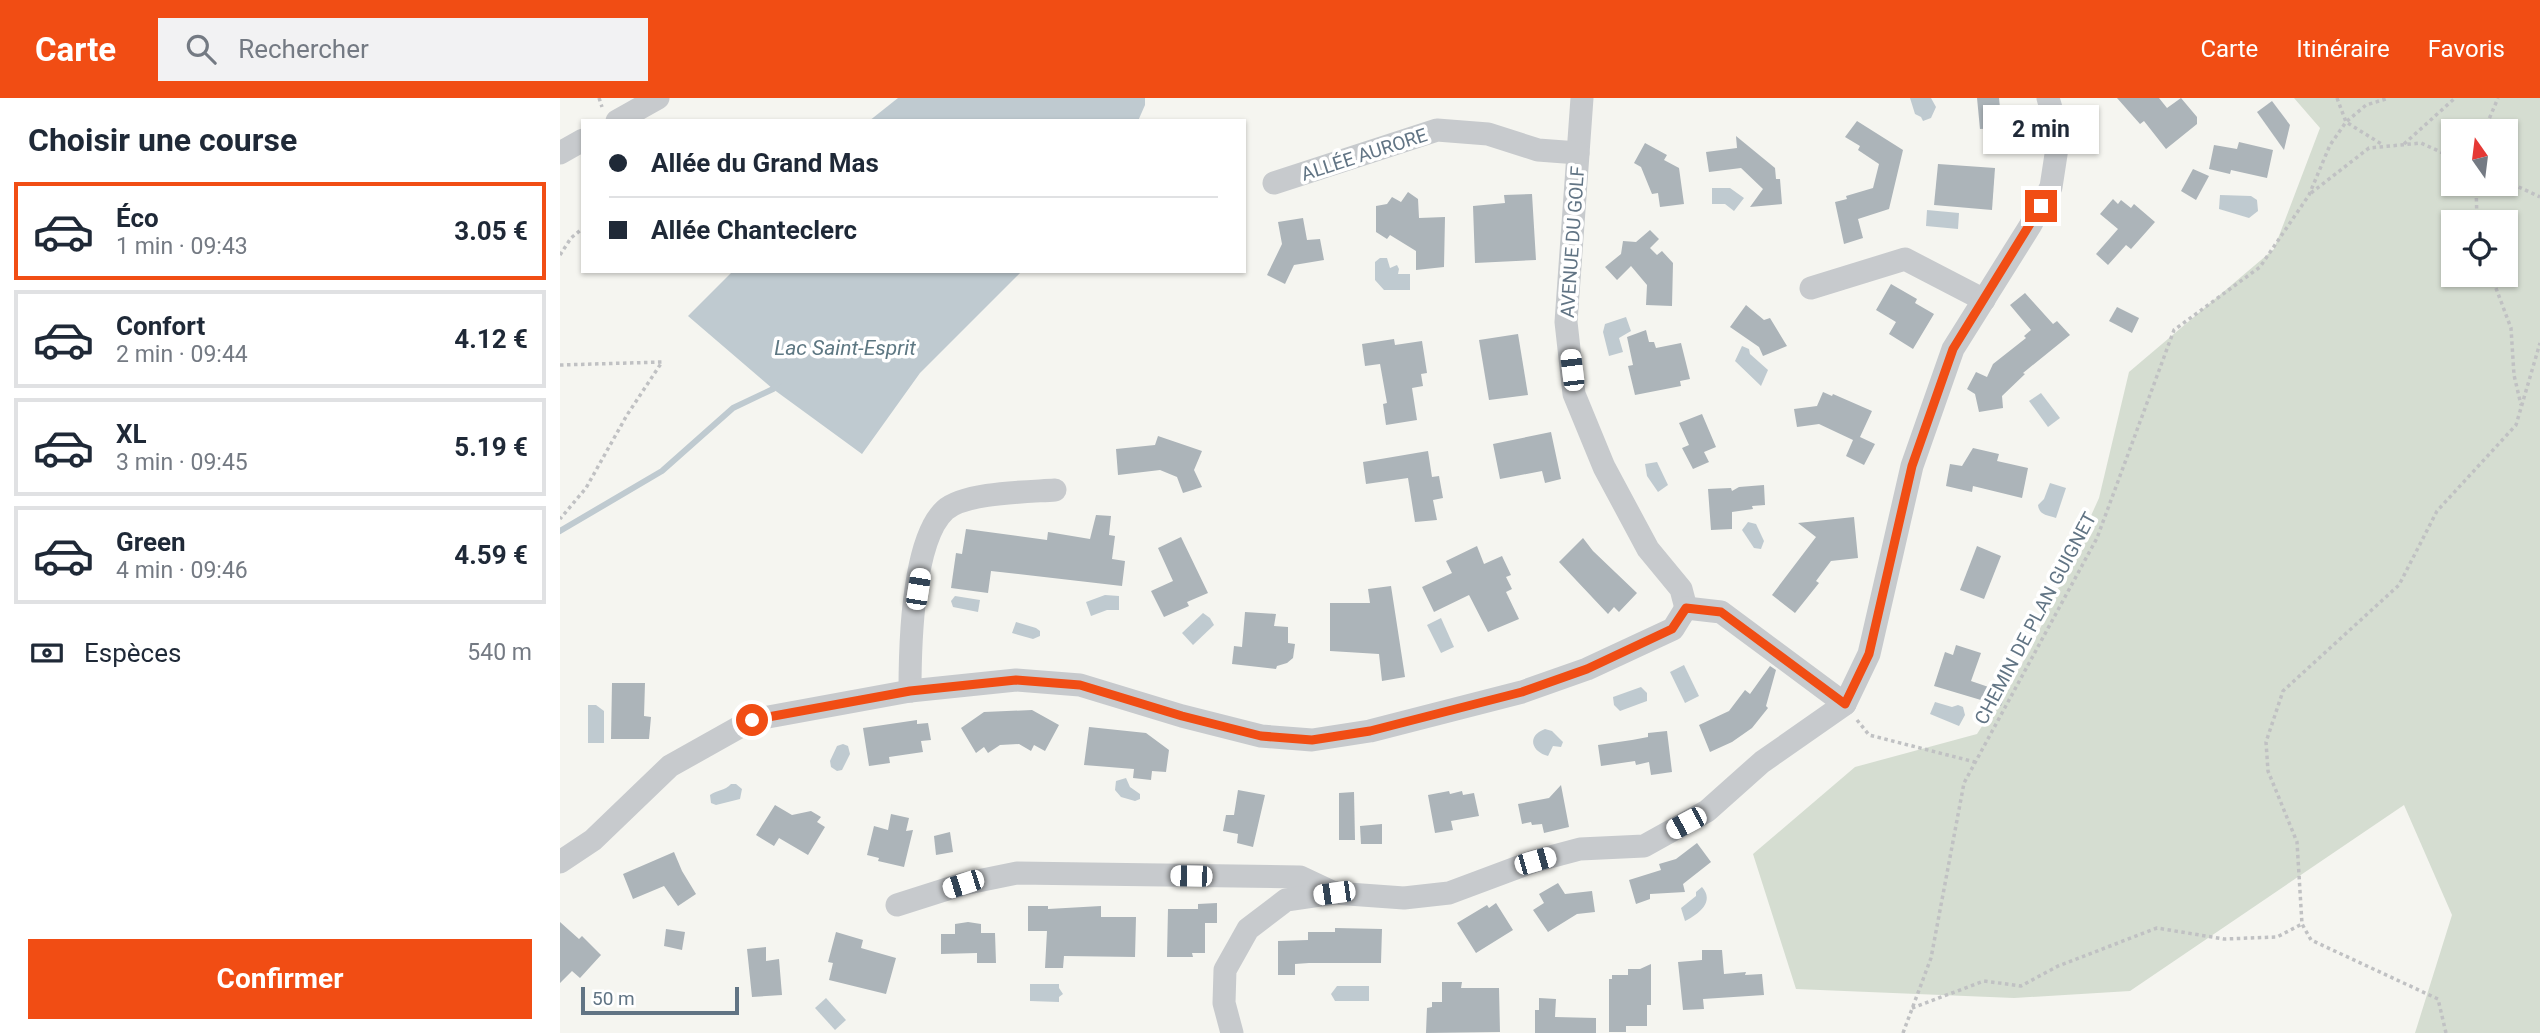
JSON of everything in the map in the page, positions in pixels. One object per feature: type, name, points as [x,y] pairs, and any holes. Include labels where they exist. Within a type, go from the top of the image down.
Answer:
[{"type":"street","points":[[621,119],[659,98]]},
{"type":"street","name":"AVENUE DU GOLF","points":[[1582,98],[1566,321],[1574,394],[1604,467],[1648,550],[1681,589],[1686,608]]},
{"type":"street","points":[[1232,1033],[1224,1003],[1226,970],[1248,929],[1286,900],[1334,893],[1404,898],[1449,893],[1535,861],[1580,849],[1644,846],[1707,811],[1762,762],[1845,704],[1869,654],[1912,466],[1953,349],[2030,226],[2051,187],[2059,135],[2048,98]]},
{"type":"street","name":"ALLÉE AURORE","points":[[1274,183],[1437,130],[1488,134],[1538,150],[1578,153]]},
{"type":"street","points":[[560,153],[581,141]]},
{"type":"street","points":[[1811,288],[1905,259],[1984,300]]},
{"type":"street","points":[[910,691],[910,638],[925,541],[946,509],[979,496],[1055,490]]},
{"type":"street","points":[[560,862],[593,841],[670,765],[752,720],[910,691],[1016,680],[1080,685],[1182,716],[1261,736],[1312,740],[1370,731],[1522,692],[1587,669],[1672,629],[1686,608],[1721,612],[1845,704]]},
{"type":"street","points":[[897,905],[963,884],[1017,873],[1300,877],[1334,893]]},
{"type":"path","points":[[2337,98],[2346,122],[2385,146]]},
{"type":"path","name":"CHEMIN DE PLAN GUIGNET","points":[[1903,1033],[1931,958],[1964,783],[2097,538],[2175,330],[2260,267],[2309,195],[2330,145],[2346,122],[2366,105],[2389,98]]},
{"type":"path","points":[[2402,145],[2455,98]]},
{"type":"path","points":[[2489,119],[2498,98]]},
{"type":"path","points":[[2309,195],[2369,148],[2421,143],[2441,152]]},
{"type":"path","points":[[2518,187],[2540,197]]},
{"type":"path","points":[[560,256],[571,238],[581,230]]},
{"type":"path","points":[[2496,287],[2511,328],[2514,375],[2521,407]]},
{"type":"path","points":[[2446,1033],[2438,999],[2311,940],[2302,924],[2297,842],[2268,771],[2266,742],[2283,691],[2399,585],[2437,511],[2516,425],[2540,343]]},
{"type":"path","points":[[560,365],[662,362],[627,415],[586,488],[560,519]]},
{"type":"path","points":[[1845,704],[1869,735],[1976,762]]},
{"type":"path","points":[[1912,1008],[1984,981],[2021,986],[2058,966],[2157,928],[2224,939],[2277,937],[2302,924]]},
{"type":"shaded area","points":[[2294,98],[2540,98],[2540,1033],[2415,1033],[2452,915],[2404,805],[2130,991],[2014,998],[1796,989],[1753,854],[1855,767],[1977,734],[2030,651],[2099,498],[2129,372],[2274,249],[2320,128]]},
{"type":"water","points":[[898,98],[1145,98],[1139,119],[872,119]]},
{"type":"water","points":[[1910,98],[1931,98],[1936,107],[1931,118],[1923,121],[1915,114]]},
{"type":"water","points":[[1712,188],[1730,188],[1744,198],[1734,211],[1725,204],[1712,204]]},
{"type":"water","points":[[2220,195],[2251,196],[2257,200],[2258,211],[2249,218],[2219,209]]},
{"type":"water","points":[[1927,210],[1959,213],[1958,229],[1926,226]]},
{"type":"water","points":[[1380,258],[1387,258],[1390,268],[1397,265],[1398,274],[1410,274],[1410,290],[1384,290],[1375,280],[1375,262]]},
{"type":"water","name":"Lac Saint-Esprit","points":[[731,273],[1020,273],[920,373],[862,454],[773,389],[688,316]]},
{"type":"water","points":[[1626,317],[1631,331],[1619,338],[1623,352],[1609,356],[1603,332],[1605,324]]},
{"type":"water","points":[[1742,346],[1749,349],[1750,354],[1768,370],[1761,386],[1735,361]]},
{"type":"water","points":[[2041,393],[2060,418],[2048,427],[2029,401]]},
{"type":"water","points":[[1657,462],[1668,485],[1658,492],[1647,476],[1645,464]]},
{"type":"water","points":[[2050,483],[2066,488],[2056,518],[2042,513],[2038,505],[2044,499]]},
{"type":"water","points":[[1748,522],[1756,524],[1764,541],[1761,549],[1754,548],[1742,530]]},
{"type":"water","points":[[1105,595],[1119,596],[1119,610],[1107,610],[1091,616],[1086,602]]},
{"type":"water","points":[[955,596],[980,600],[978,612],[953,607],[951,601]]},
{"type":"water","points":[[1203,613],[1214,625],[1193,645],[1182,633]]},
{"type":"water","points":[[1441,618],[1454,647],[1441,653],[1427,625]]},
{"type":"water","points":[[1016,622],[1036,628],[1040,631],[1040,636],[1033,639],[1012,633]]},
{"type":"water","points":[[1684,665],[1699,696],[1685,703],[1670,672]]},
{"type":"water","points":[[1641,687],[1647,693],[1647,701],[1620,711],[1614,705],[1613,697]]},
{"type":"water","points":[[1935,702],[1963,707],[1965,715],[1959,726],[1930,714]]},
{"type":"water","points":[[588,705],[596,705],[604,711],[604,743],[588,743]]},
{"type":"water","points":[[1545,729],[1552,731],[1563,742],[1561,747],[1553,746],[1548,756],[1538,751],[1533,744],[1535,736]]},
{"type":"water","points":[[837,746],[848,746],[850,754],[842,770],[837,771],[831,767],[830,761]]},
{"type":"water","points":[[1126,778],[1130,787],[1140,794],[1140,799],[1135,801],[1121,797],[1115,790],[1116,781]]},
{"type":"water","points":[[731,784],[742,789],[740,799],[716,805],[711,803],[710,795]]},
{"type":"water","points":[[1702,887],[1707,898],[1704,907],[1685,921],[1681,908],[1696,896],[1696,892]]},
{"type":"water","points":[[1030,984],[1059,984],[1063,994],[1059,997],[1059,1002],[1030,1001]]},
{"type":"water","points":[[1337,986],[1369,986],[1369,1001],[1335,1001],[1331,994]]},
{"type":"water","points":[[826,998],[846,1020],[835,1030],[815,1008]]},
{"type":"building","points":[[1977,98],[1999,98],[2002,128],[1980,129]]},
{"type":"building","points":[[2117,98],[2159,98],[2167,108],[2181,98],[2197,117],[2197,124],[2166,149],[2144,121],[2140,124]]},
{"type":"building","points":[[2272,101],[2290,125],[2284,150],[2257,112]]},
{"type":"building","points":[[1857,121],[1903,150],[1889,209],[1858,219],[1863,238],[1844,244],[1835,202],[1873,188],[1879,164],[1858,150],[1860,146],[1845,137]]},
{"type":"building","points":[[1736,136],[1775,168],[1776,179],[1780,179],[1782,204],[1750,207],[1763,189],[1741,168],[1709,172],[1706,152],[1737,148]]},
{"type":"building","points":[[2239,142],[2273,150],[2267,178],[2231,170],[2230,174],[2209,169],[2214,145],[2237,149]]},
{"type":"building","points":[[1645,143],[1667,155],[1664,160],[1679,168],[1684,204],[1660,207],[1658,193],[1652,194],[1641,167],[1634,163]]},
{"type":"building","points":[[1938,164],[1995,168],[1992,210],[1934,205]]},
{"type":"building","points":[[2193,169],[2209,176],[2196,200],[2181,191]]},
{"type":"building","points":[[1408,192],[1418,199],[1419,218],[1445,217],[1444,267],[1416,270],[1416,251],[1390,235],[1387,239],[1376,232],[1376,206],[1387,204],[1392,197],[1401,202]]},
{"type":"building","points":[[1532,194],[1536,260],[1475,263],[1473,206],[1505,203],[1504,195]]},
{"type":"building","points":[[2113,199],[2118,204],[2121,200],[2131,208],[2134,204],[2155,222],[2131,249],[2126,245],[2108,265],[2096,254],[2118,229],[2100,214]]},
{"type":"building","points":[[1303,218],[1307,240],[1320,239],[1324,260],[1294,265],[1285,284],[1267,275],[1282,244],[1278,222]]},
{"type":"building","points":[[1650,230],[1659,239],[1650,248],[1657,255],[1662,251],[1673,263],[1672,306],[1646,305],[1647,285],[1631,266],[1617,280],[1605,267],[1621,254],[1623,241],[1636,242]]},
{"type":"building","points":[[1891,284],[1917,299],[1915,303],[1934,314],[1913,349],[1889,334],[1896,322],[1876,310]]},
{"type":"building","points":[[2025,293],[2053,324],[2057,321],[2070,335],[2023,373],[2025,374],[2002,396],[2003,408],[1979,412],[1975,394],[1967,389],[1976,372],[1987,377],[1993,364],[2026,338],[2024,336],[2031,330],[2010,305]]},
{"type":"building","points":[[1746,305],[1764,320],[1770,318],[1787,346],[1763,356],[1759,347],[1730,327]]},
{"type":"building","points":[[2117,307],[2139,318],[2132,333],[2109,321]]},
{"type":"building","points":[[1646,330],[1649,342],[1654,342],[1656,348],[1681,343],[1690,379],[1680,381],[1681,386],[1635,395],[1628,366],[1633,365],[1627,337]]},
{"type":"building","points":[[1518,334],[1528,395],[1489,400],[1479,340]]},
{"type":"building","points":[[1394,339],[1395,345],[1422,341],[1427,373],[1421,374],[1423,386],[1412,388],[1417,420],[1386,425],[1383,404],[1387,403],[1380,364],[1365,366],[1362,344]]},
{"type":"building","points":[[1823,392],[1872,411],[1860,437],[1875,444],[1864,465],[1846,456],[1853,440],[1819,424],[1797,427],[1794,409],[1817,406]]},
{"type":"building","points":[[1702,414],[1716,447],[1704,452],[1709,462],[1693,469],[1682,448],[1689,445],[1679,423]]},
{"type":"building","points":[[1551,432],[1561,479],[1545,483],[1542,471],[1500,479],[1493,444]]},
{"type":"building","points":[[1158,436],[1202,451],[1194,470],[1202,487],[1183,493],[1177,477],[1160,470],[1118,475],[1116,449],[1155,445]]},
{"type":"building","points":[[1973,448],[1999,454],[1997,461],[2028,468],[2022,498],[1973,486],[1972,492],[1946,486],[1950,464],[1962,466]]},
{"type":"building","points":[[1428,451],[1432,477],[1439,476],[1443,498],[1433,500],[1437,520],[1415,522],[1408,478],[1366,484],[1363,462]]},
{"type":"building","points":[[1764,485],[1765,505],[1732,512],[1732,529],[1711,530],[1708,489],[1731,488],[1732,491],[1739,487]]},
{"type":"building","points":[[1096,515],[1111,516],[1109,535],[1115,536],[1112,559],[1125,561],[1122,586],[991,571],[988,593],[951,588],[956,553],[962,554],[966,529],[1047,540],[1048,532],[1090,539]]},
{"type":"building","points":[[1854,517],[1858,558],[1831,561],[1816,581],[1819,583],[1795,613],[1772,595],[1816,537],[1798,523]]},
{"type":"building","points":[[1181,537],[1208,593],[1187,602],[1189,606],[1164,617],[1151,591],[1173,581],[1158,548]]},
{"type":"building","points":[[1583,538],[1637,593],[1619,612],[1614,607],[1608,614],[1559,562]]},
{"type":"building","points":[[1477,546],[1484,564],[1502,556],[1511,575],[1506,577],[1512,589],[1506,592],[1519,619],[1488,632],[1469,595],[1434,612],[1422,587],[1452,573],[1446,561]]},
{"type":"building","points":[[1977,546],[2001,556],[1984,599],[1960,590]]},
{"type":"building","points":[[1391,586],[1405,677],[1382,681],[1379,654],[1330,651],[1330,603],[1370,603],[1368,589]]},
{"type":"building","points":[[1245,612],[1276,614],[1274,626],[1288,627],[1288,643],[1295,644],[1293,658],[1276,669],[1232,664],[1234,646],[1242,647]]},
{"type":"building","points":[[1956,645],[1981,653],[1971,681],[2006,693],[2001,706],[1934,686],[1945,652],[1953,655]]},
{"type":"building","points":[[1770,666],[1776,670],[1766,706],[1768,708],[1752,728],[1732,742],[1710,752],[1699,725],[1729,711],[1745,690],[1750,694]]},
{"type":"building","points":[[612,683],[645,683],[644,716],[651,717],[649,739],[611,739]]},
{"type":"building","points":[[1032,710],[1059,725],[1045,751],[1034,745],[1031,751],[1019,744],[1000,745],[988,753],[984,747],[976,753],[961,728],[984,712]]},
{"type":"building","points":[[917,720],[917,724],[928,723],[931,740],[921,741],[923,752],[889,757],[890,763],[869,766],[863,728]]},
{"type":"building","points":[[1089,727],[1146,733],[1169,750],[1166,772],[1152,771],[1151,780],[1133,778],[1134,769],[1084,765]]},
{"type":"building","points":[[1667,731],[1672,772],[1651,775],[1649,762],[1636,765],[1635,761],[1601,766],[1598,745],[1648,737],[1648,733]]},
{"type":"building","points":[[1561,785],[1569,827],[1544,833],[1542,824],[1522,824],[1518,804],[1549,798]]},
{"type":"building","points":[[1238,790],[1265,795],[1253,847],[1237,843],[1238,834],[1223,831],[1226,815],[1234,815]]},
{"type":"building","points":[[1449,791],[1450,794],[1462,791],[1463,795],[1474,793],[1479,816],[1451,821],[1453,830],[1435,833],[1428,795]]},
{"type":"building","points":[[1354,792],[1355,840],[1339,840],[1339,793]]},
{"type":"building","points":[[775,805],[792,815],[811,811],[821,817],[817,822],[825,827],[808,855],[779,838],[774,846],[756,835]]},
{"type":"building","points":[[891,814],[909,818],[906,831],[913,830],[904,867],[878,861],[879,858],[867,855],[874,826],[888,830]]},
{"type":"building","points":[[1382,824],[1382,844],[1361,844],[1360,826]]},
{"type":"building","points":[[950,832],[953,852],[936,855],[934,836]]},
{"type":"building","points":[[1697,843],[1711,862],[1683,884],[1685,892],[1650,894],[1650,899],[1636,904],[1629,880],[1661,870],[1659,864],[1676,859]]},
{"type":"building","points":[[674,852],[696,894],[678,906],[664,886],[633,899],[623,874]]},
{"type":"building","points":[[1558,883],[1565,894],[1592,891],[1595,912],[1577,914],[1548,932],[1533,910],[1544,903],[1539,894]]},
{"type":"building","points":[[1217,903],[1217,923],[1205,923],[1205,953],[1192,953],[1193,957],[1167,957],[1168,909],[1198,909],[1198,904]]},
{"type":"building","points":[[1496,903],[1513,930],[1476,953],[1457,923],[1487,905],[1489,908]]},
{"type":"building","points":[[1028,906],[1048,906],[1048,909],[1101,906],[1101,917],[1136,917],[1135,957],[1064,956],[1063,968],[1045,968],[1047,931],[1028,931]]},
{"type":"building","points":[[560,922],[579,939],[582,936],[601,955],[580,978],[572,971],[560,983]]},
{"type":"building","points":[[955,924],[981,924],[981,933],[995,933],[996,963],[977,963],[977,953],[941,954],[941,934],[955,934]]},
{"type":"building","points":[[1335,928],[1382,929],[1381,963],[1295,964],[1295,975],[1278,975],[1278,941],[1308,940],[1308,932],[1335,932]]},
{"type":"building","points":[[666,929],[685,932],[682,950],[664,946]]},
{"type":"building","points":[[836,932],[863,940],[861,948],[896,958],[886,994],[829,980],[833,963],[828,962]]},
{"type":"building","points":[[766,947],[766,961],[779,959],[782,995],[752,997],[747,949]]},
{"type":"building","points":[[1702,950],[1722,950],[1724,974],[1762,974],[1764,995],[1703,999],[1704,1009],[1683,1010],[1678,962],[1702,960]]},
{"type":"building","points":[[1651,964],[1651,1005],[1647,1005],[1647,1026],[1626,1026],[1626,1032],[1609,1032],[1609,979],[1612,979],[1612,975],[1628,975],[1628,969],[1640,969]]},
{"type":"building","points":[[1442,982],[1462,982],[1461,988],[1499,988],[1500,1032],[1426,1033],[1427,1008],[1432,1007],[1432,1002],[1442,1002]]},
{"type":"building","points":[[1539,998],[1556,999],[1555,1017],[1596,1018],[1596,1033],[1535,1033],[1535,1010],[1539,1010]]},
{"type":"waterway","points":[[560,531],[662,471],[733,408],[773,389],[778,383]]},
{"type":"route","points":[[752,720],[910,691],[1016,680],[1080,685],[1182,716],[1261,736],[1312,740],[1370,731],[1522,692],[1587,669],[1672,629],[1686,608],[1721,612],[1845,704],[1869,654],[1912,466],[1953,349],[2041,206]]}]
